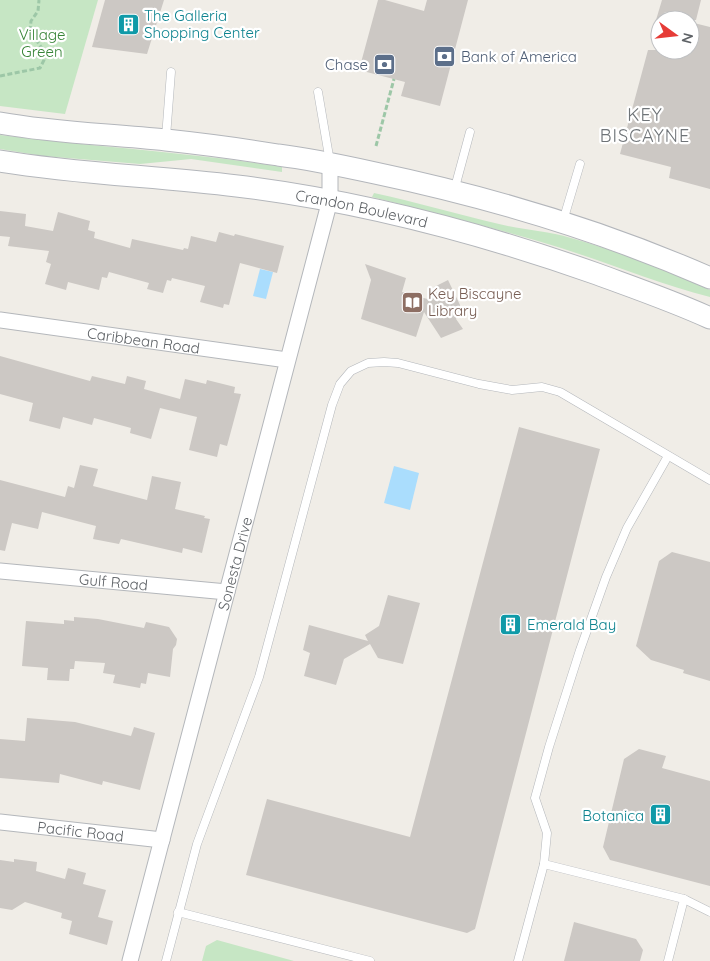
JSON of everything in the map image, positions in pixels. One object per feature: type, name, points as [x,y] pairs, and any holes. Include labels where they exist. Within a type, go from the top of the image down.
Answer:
[{"type":"main road","points":[[0,123],[80,133],[166,140],[279,155],[454,191],[562,223],[641,250],[710,278]]},
{"type":"main road","name":"Crandon Boulevard","points":[[0,161],[238,186],[330,200],[422,221],[549,257],[636,288],[710,318]]},
{"type":"street","name":"Sonesta Drive","points":[[130,961],[330,200],[330,164]]},
{"type":"street","name":"Caribbean Road","points":[[0,320],[287,360]]},
{"type":"street","name":"Gulf Road","points":[[0,571],[227,592]]},
{"type":"street","name":"Pacific Road","points":[[0,822],[162,840]]},
{"type":"lane","points":[[166,140],[171,72]]},
{"type":"lane","points":[[318,92],[330,164]]},
{"type":"lane","points":[[454,191],[470,132]]},
{"type":"lane","points":[[562,223],[580,164]]},
{"type":"lane","points":[[166,961],[197,844],[259,677],[332,405],[340,384],[351,370],[368,363],[398,363],[479,384],[512,390],[542,387],[560,392],[710,480]]},
{"type":"lane","points":[[518,961],[544,864],[548,833],[535,798],[549,747],[606,576],[627,528],[668,456]]},
{"type":"lane","points":[[544,864],[684,899],[710,912]]},
{"type":"lane","points":[[668,961],[684,899]]},
{"type":"lane","points":[[178,912],[370,961]]},
{"type":"path","points":[[0,76],[40,68],[44,60],[41,47],[30,31],[30,21],[38,11],[40,0]]},
{"type":"path","points":[[376,146],[394,79]]},
{"type":"green space","name":"Village Green","points":[[0,0],[98,0],[65,114],[0,106]]},
{"type":"green space","points":[[0,135],[247,162],[282,167],[282,172],[191,159],[140,164],[43,156],[0,149]]},
{"type":"green space","points":[[374,193],[499,224],[589,243],[641,261],[710,290],[710,297],[538,241],[372,197]]},
{"type":"green space","points":[[217,940],[294,961],[202,961],[206,946]]},
{"type":"water","points":[[260,269],[273,272],[266,299],[253,296]]},
{"type":"water","points":[[394,466],[419,473],[410,510],[384,503]]},
{"type":"building","name":"The Galleria Shopping Center","points":[[105,0],[164,0],[147,54],[92,47]]},
{"type":"building","points":[[378,0],[385,0],[424,11],[427,0],[468,0],[440,106],[401,96],[405,82],[359,70]]},
{"type":"building","points":[[662,0],[701,0],[698,10],[659,10]]},
{"type":"building","points":[[700,24],[710,27],[710,189],[669,178],[671,167],[620,154],[648,50],[650,50],[650,60],[700,60]]},
{"type":"building","points":[[0,211],[26,214],[25,226],[53,231],[58,212],[90,221],[88,230],[95,232],[94,238],[130,248],[132,239],[183,250],[184,248],[188,249],[191,236],[216,242],[219,232],[284,246],[277,273],[240,263],[229,305],[224,304],[223,308],[200,302],[205,286],[172,278],[171,281],[167,280],[163,293],[147,289],[149,283],[109,272],[107,278],[102,277],[99,290],[68,282],[66,290],[45,284],[51,264],[46,262],[49,251],[8,246],[10,237],[0,236]]},
{"type":"building","name":"Key Biscayne Library","points":[[365,264],[406,278],[402,292],[431,300],[434,287],[448,280],[460,305],[456,319],[463,329],[441,338],[424,312],[416,337],[361,319],[371,280]]},
{"type":"building","points":[[0,356],[90,381],[92,376],[125,384],[127,376],[146,381],[144,389],[180,399],[185,379],[206,384],[207,380],[235,387],[234,393],[241,394],[227,446],[220,444],[217,457],[189,450],[197,417],[160,408],[151,439],[130,433],[131,428],[94,418],[92,425],[63,417],[60,429],[29,421],[33,403],[0,394]]},
{"type":"building","name":"Emerald Bay","points":[[519,427],[600,449],[475,929],[467,933],[246,875],[267,799],[410,837]]},
{"type":"building","points":[[80,465],[98,469],[93,486],[147,500],[152,476],[181,482],[175,509],[205,516],[204,518],[210,519],[202,553],[183,548],[182,553],[121,539],[119,544],[93,539],[96,526],[42,512],[38,529],[12,523],[5,551],[0,550],[0,480],[65,497],[68,486],[74,488]]},
{"type":"building","points":[[672,552],[710,562],[710,681],[683,673],[684,670],[651,660],[636,646],[659,561]]},
{"type":"building","points":[[388,595],[420,603],[403,664],[378,658],[370,644],[344,659],[336,685],[304,676],[310,653],[303,650],[309,625],[368,641],[365,635],[379,626]]},
{"type":"building","points":[[74,617],[98,619],[144,628],[146,622],[169,627],[177,639],[173,649],[170,677],[148,673],[146,684],[141,683],[140,688],[113,683],[115,675],[103,673],[105,663],[75,661],[74,669],[70,669],[69,681],[47,680],[48,668],[22,666],[26,621],[64,624],[64,620],[74,621]]},
{"type":"building","points":[[27,718],[75,722],[131,736],[134,727],[155,733],[140,790],[103,781],[102,785],[60,774],[59,783],[0,778],[0,739],[25,741]]},
{"type":"building","name":"Botanica","points":[[639,749],[666,756],[662,768],[710,781],[710,886],[610,860],[603,847],[624,759]]},
{"type":"building","points":[[14,859],[37,862],[36,871],[65,879],[68,868],[86,873],[83,884],[106,890],[98,917],[113,921],[107,945],[69,934],[72,921],[61,918],[62,913],[25,902],[12,910],[0,908],[0,860],[14,862]]},
{"type":"building","points":[[574,922],[636,939],[643,950],[640,961],[564,961]]},
{"type":"place","name":"The Galleria Shopping Center","points":[[128,24]]},
{"type":"place","name":"Bank of America","points":[[445,56]]},
{"type":"place","name":"Chase","points":[[384,64]]},
{"type":"place","name":"Key Biscayne Library","points":[[412,302]]},
{"type":"place","name":"Emerald Bay","points":[[511,624]]},
{"type":"place","name":"Botanica","points":[[660,815]]},
{"type":"district","name":"KEY BISCAYNE","points":[[645,124]]}]
